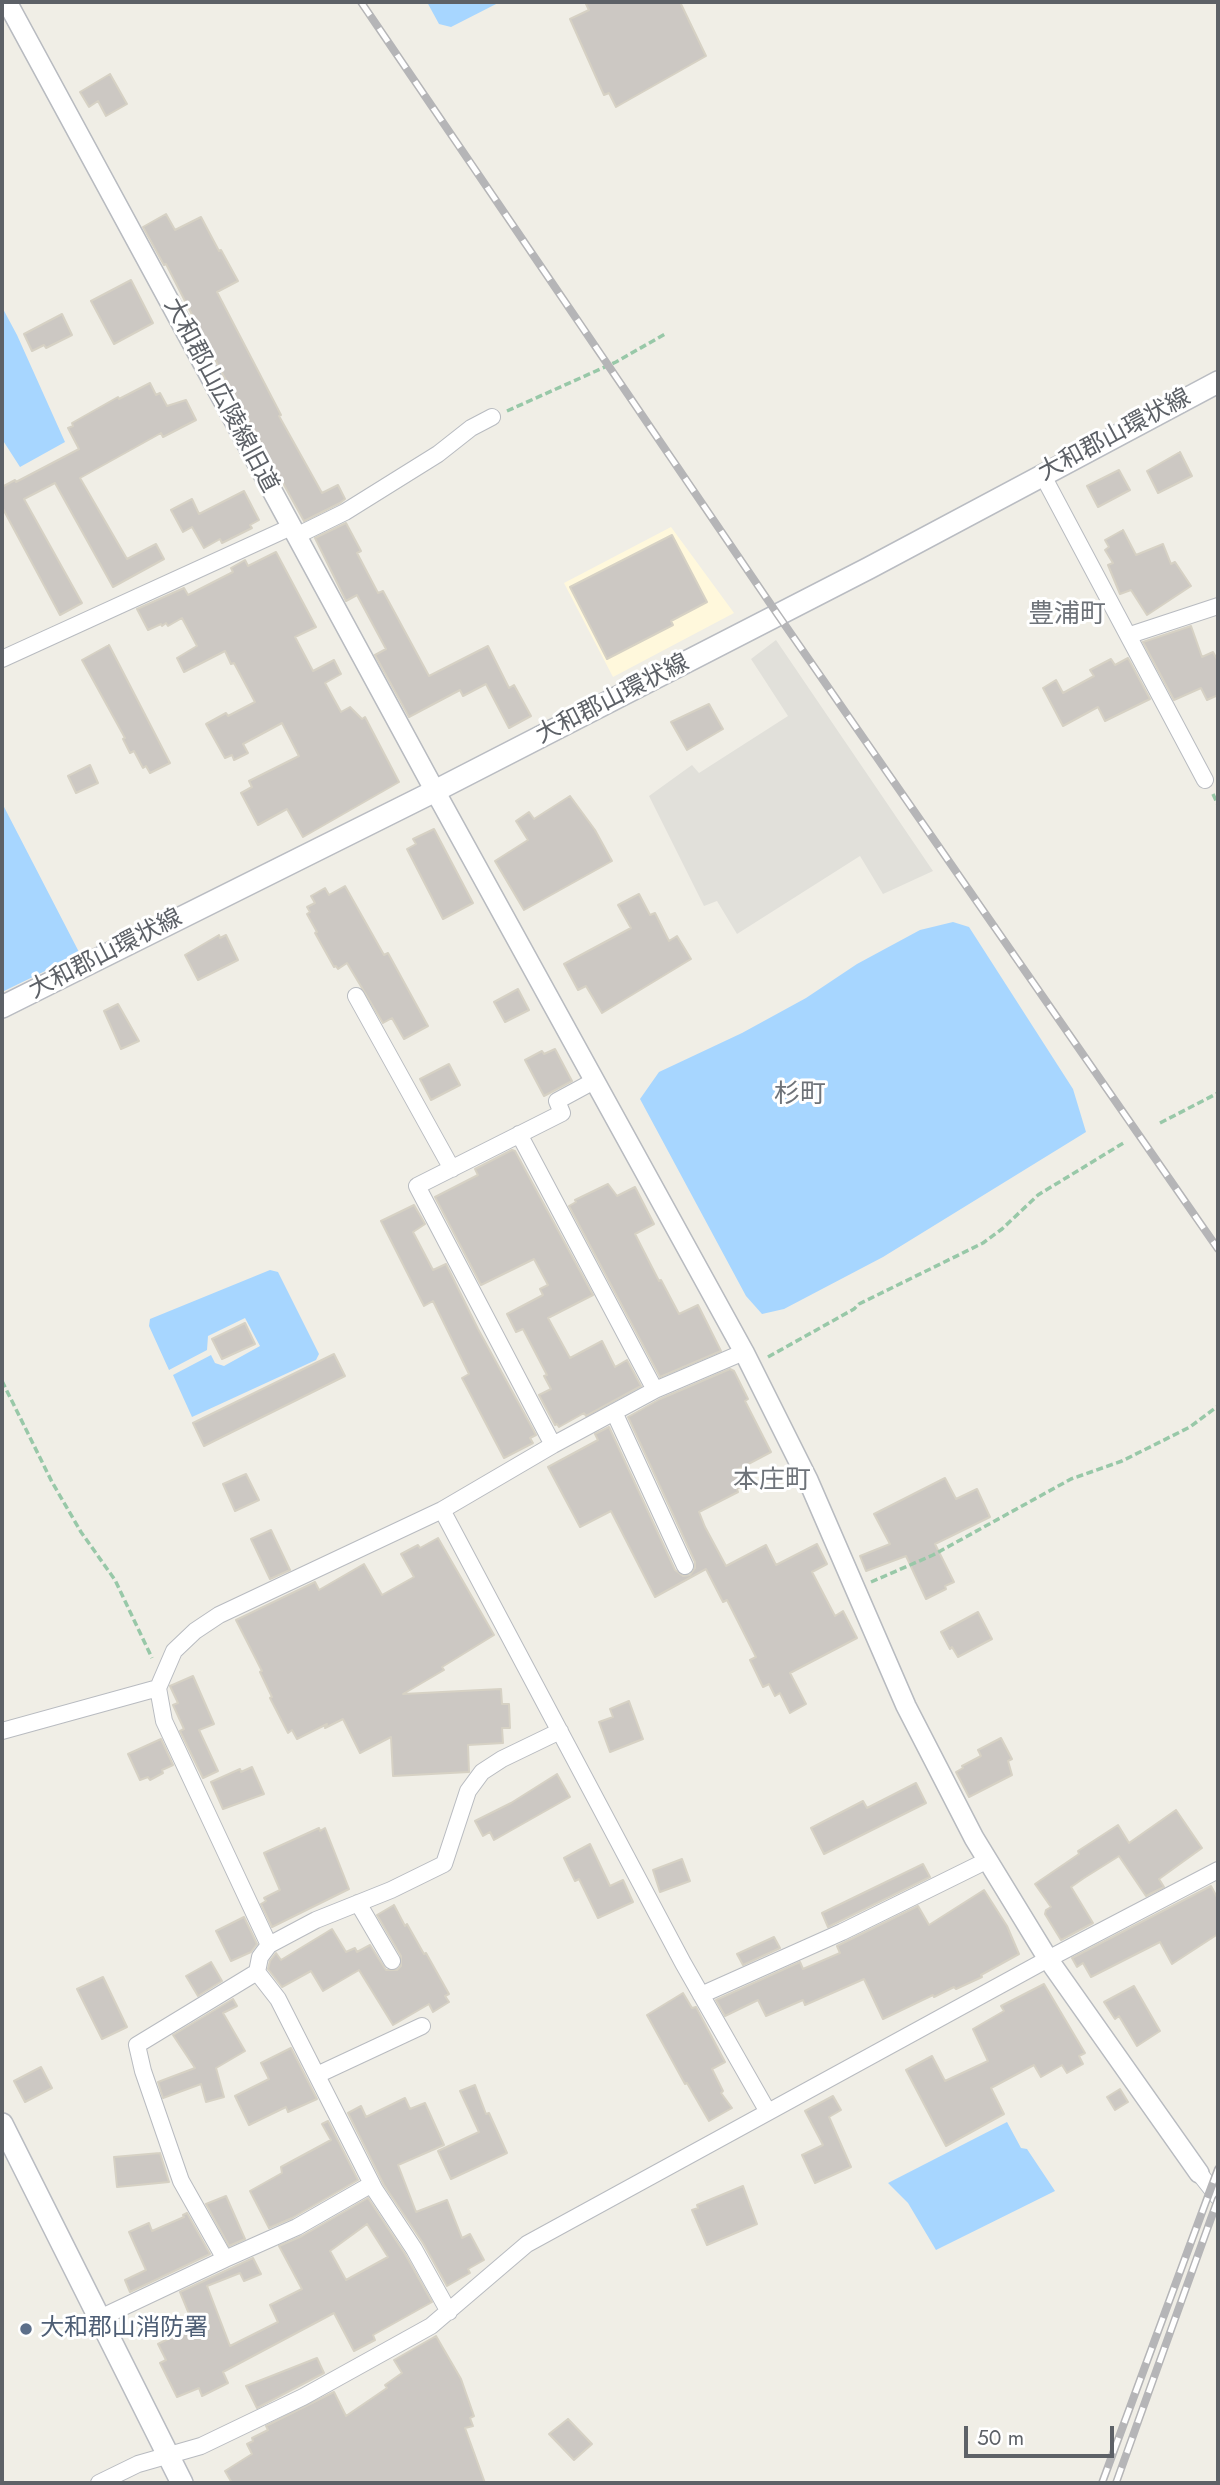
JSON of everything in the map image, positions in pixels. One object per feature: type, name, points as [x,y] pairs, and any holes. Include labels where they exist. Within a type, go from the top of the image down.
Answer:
[{"type":"main road","name":"大和郡山環状線","points":[[2,1007],[435,791],[869,568],[1218,382]]},
{"type":"main road","points":[[2,2124],[182,2483]]},
{"type":"street","name":"大和郡山広陵線旧道","points":[[6,2],[435,791],[748,1359],[808,1480],[906,1706],[948,1789],[1048,1959],[1199,2173]]},
{"type":"street","points":[[2,659],[294,531],[345,512],[438,454],[471,428],[492,417]]},
{"type":"street","points":[[1042,474],[1205,780]]},
{"type":"street","points":[[1130,635],[1218,606]]},
{"type":"street","points":[[356,996],[452,1168]]},
{"type":"street","points":[[553,1445],[417,1186],[562,1113],[557,1101],[594,1081]]},
{"type":"street","points":[[519,1134],[655,1390]]},
{"type":"street","points":[[269,1945],[164,1721],[160,1683],[174,1651],[195,1631],[219,1615],[442,1510],[553,1445],[655,1390],[748,1359]]},
{"type":"street","points":[[614,1412],[685,1566]]},
{"type":"street","points":[[442,1510],[701,1995],[768,2112]]},
{"type":"street","points":[[2,1731],[160,1683]]},
{"type":"street","points":[[225,2259],[181,2181],[143,2071],[137,2045],[257,1972],[260,1957],[269,1945],[316,1920],[391,1890],[444,1864],[468,1791],[482,1772],[502,1759],[560,1731]]},
{"type":"street","points":[[701,1995],[842,1932],[988,1860]]},
{"type":"street","points":[[99,2483],[167,2454],[201,2446],[303,2397],[431,2326],[471,2289],[527,2244],[1048,1959],[1218,1870]]},
{"type":"street","points":[[358,1903],[392,1961]]},
{"type":"street","points":[[257,1972],[278,1999],[372,2184],[414,2249],[449,2312]]},
{"type":"street","points":[[317,2075],[422,2026]]},
{"type":"street","points":[[1199,2173],[1218,2197]]},
{"type":"street","points":[[100,2318],[297,2227],[372,2184]]},
{"type":"path","points":[[492,417],[616,362],[665,334]]},
{"type":"path","points":[[1160,1123],[1218,1093]]},
{"type":"path","points":[[748,1359],[983,1243],[1038,1195],[1125,1142]]},
{"type":"path","points":[[2,1381],[52,1482],[81,1532],[115,1580],[160,1683]]},
{"type":"path","points":[[857,1588],[933,1555],[1071,1479],[1122,1461],[1190,1427],[1218,1406]]},
{"type":"shaded area","points":[[671,527],[734,613],[613,677],[564,583]]},
{"type":"shaded area","points":[[776,640],[933,871],[883,894],[860,856],[737,934],[717,901],[704,906],[649,796],[692,765],[699,773],[788,716],[751,659]]},
{"type":"water","points":[[427,2],[500,2],[451,27],[439,24]]},
{"type":"water","points":[[2,307],[65,442],[20,467],[2,439]]},
{"type":"water","points":[[2,803],[80,954],[2,992]]},
{"type":"water","points":[[953,922],[969,927],[1073,1089],[1086,1132],[883,1257],[784,1309],[762,1314],[746,1296],[640,1099],[659,1072],[742,1033],[806,998],[857,964],[920,930]]},
{"type":"water","points":[[270,1270],[278,1272],[319,1354],[316,1360],[192,1417],[173,1375],[211,1355],[215,1363],[224,1366],[260,1346],[245,1318],[208,1336],[207,1350],[169,1370],[149,1326],[150,1319]]},
{"type":"water","points":[[1007,2122],[1021,2148],[1027,2149],[1055,2191],[936,2250],[908,2203],[888,2183]]},
{"type":"building","points":[[585,2],[680,2],[706,56],[616,107],[609,93],[604,95],[570,19],[589,10]]},
{"type":"building","points":[[110,74],[127,104],[106,116],[98,101],[89,107],[80,92]]},
{"type":"building","points":[[166,214],[175,230],[201,217],[219,251],[221,250],[238,281],[217,292],[281,415],[279,416],[322,493],[338,485],[345,499],[340,503],[304,521],[221,371],[166,264],[164,265],[143,227]]},
{"type":"building","points":[[131,280],[153,323],[114,344],[91,301]]},
{"type":"building","points":[[62,314],[72,335],[46,348],[44,345],[32,351],[24,334]]},
{"type":"building","points":[[150,383],[156,395],[160,393],[167,406],[186,400],[196,420],[163,437],[161,433],[80,478],[127,559],[156,544],[164,559],[113,587],[55,483],[24,499],[82,603],[60,615],[2,507],[2,487],[79,449],[68,428],[73,426],[72,423],[118,397],[119,399]]},
{"type":"building","points":[[1180,452],[1192,476],[1158,493],[1147,471]]},
{"type":"building","points":[[1119,470],[1130,490],[1098,507],[1087,486]]},
{"type":"building","points":[[244,491],[259,520],[250,525],[252,528],[222,543],[220,539],[204,548],[192,527],[183,532],[171,510],[192,499],[199,514]]},
{"type":"building","points":[[346,523],[361,551],[357,553],[378,593],[383,591],[429,676],[488,646],[509,688],[514,685],[531,716],[509,728],[486,684],[463,696],[460,690],[409,717],[375,655],[386,649],[357,595],[346,601],[315,538]]},
{"type":"building","points":[[1123,530],[1136,555],[1163,544],[1171,564],[1175,562],[1191,586],[1147,615],[1131,590],[1120,594],[1108,565],[1113,563],[1105,550],[1109,547],[1105,540]]},
{"type":"building","points":[[672,535],[707,602],[671,621],[673,625],[607,659],[570,587]]},
{"type":"building","points":[[276,552],[316,627],[295,637],[313,671],[334,660],[341,674],[325,683],[341,712],[350,707],[362,719],[365,717],[399,782],[303,837],[287,809],[258,825],[241,793],[252,787],[249,781],[299,756],[282,723],[243,744],[248,753],[234,760],[232,755],[225,758],[206,724],[255,702],[234,663],[231,664],[225,651],[184,672],[177,658],[197,646],[182,618],[168,626],[166,623],[162,626],[161,624],[148,630],[137,609],[184,588],[188,595],[233,572],[231,568],[245,560],[248,566]]},
{"type":"building","points":[[1191,626],[1202,657],[1213,652],[1218,661],[1218,695],[1207,700],[1201,688],[1174,700],[1143,642]]},
{"type":"building","points":[[109,645],[170,763],[150,773],[146,766],[143,768],[134,751],[130,753],[123,739],[125,738],[82,660]]},
{"type":"building","points":[[1128,658],[1150,699],[1105,721],[1098,707],[1063,726],[1043,688],[1056,680],[1063,693],[1094,676],[1090,670],[1111,659],[1115,665]]},
{"type":"building","points":[[709,704],[723,729],[687,750],[671,722]]},
{"type":"building","points":[[90,765],[98,783],[76,793],[68,776]]},
{"type":"building","points":[[570,796],[595,830],[612,861],[524,910],[495,861],[528,840],[516,821],[529,812],[534,819]]},
{"type":"building","points":[[434,829],[473,903],[443,919],[407,849],[416,844],[413,839]]},
{"type":"building","points":[[345,886],[384,955],[388,953],[428,1026],[404,1039],[392,1018],[383,1023],[347,963],[338,969],[334,967],[307,914],[310,912],[307,907],[315,903],[311,896],[325,888],[329,895]]},
{"type":"building","points":[[639,894],[650,915],[655,913],[669,941],[677,936],[691,959],[602,1013],[586,986],[578,990],[564,964],[631,928],[618,905]]},
{"type":"building","points":[[219,935],[220,938],[226,935],[238,960],[198,980],[185,955]]},
{"type":"building","points":[[518,989],[529,1010],[505,1022],[494,1002]]},
{"type":"building","points":[[118,1004],[139,1041],[121,1049],[104,1011]]},
{"type":"building","points":[[555,1049],[572,1081],[544,1096],[525,1060],[542,1051],[544,1054]]},
{"type":"building","points":[[449,1064],[460,1085],[431,1100],[420,1079]]},
{"type":"building","points":[[512,1150],[515,1151],[593,1295],[548,1318],[570,1358],[602,1341],[615,1367],[627,1360],[641,1386],[586,1416],[584,1413],[559,1427],[555,1425],[539,1395],[551,1389],[544,1376],[547,1375],[523,1329],[516,1332],[507,1314],[543,1295],[540,1289],[548,1285],[534,1259],[481,1285],[435,1197],[478,1175],[475,1169]]},
{"type":"building","points":[[608,1184],[617,1196],[635,1187],[654,1224],[635,1234],[659,1281],[661,1280],[679,1314],[698,1305],[721,1351],[660,1377],[569,1206],[576,1202],[575,1200]]},
{"type":"building","points":[[414,1205],[425,1224],[413,1232],[433,1270],[446,1264],[536,1435],[530,1438],[533,1443],[504,1458],[462,1378],[469,1374],[433,1301],[424,1306],[381,1221]]},
{"type":"building","points":[[245,1323],[255,1344],[222,1359],[212,1339]]},
{"type":"building","points":[[334,1354],[345,1376],[204,1446],[193,1423]]},
{"type":"building","points":[[730,1369],[734,1371],[748,1399],[745,1401],[771,1452],[737,1470],[744,1485],[737,1489],[738,1492],[699,1512],[705,1527],[726,1566],[766,1545],[776,1565],[817,1544],[827,1564],[812,1572],[835,1616],[843,1611],[857,1638],[790,1673],[806,1704],[790,1713],[780,1693],[775,1696],[769,1684],[763,1687],[750,1660],[756,1657],[727,1600],[723,1602],[706,1569],[655,1597],[611,1511],[580,1527],[548,1467],[598,1440],[595,1434],[609,1427],[675,1570],[683,1576],[690,1575],[695,1568],[695,1562],[628,1417],[660,1399]]},
{"type":"building","points":[[246,1474],[259,1500],[235,1511],[223,1484]]},
{"type":"building","points":[[945,1478],[956,1499],[977,1489],[990,1517],[935,1544],[954,1582],[926,1599],[906,1556],[866,1571],[860,1556],[890,1544],[874,1514]]},
{"type":"building","points":[[271,1530],[290,1570],[270,1579],[251,1539]]},
{"type":"building","points":[[438,1538],[494,1635],[442,1667],[444,1670],[403,1694],[501,1689],[502,1704],[509,1704],[510,1728],[502,1728],[503,1743],[468,1745],[469,1772],[393,1776],[391,1737],[360,1753],[343,1719],[297,1739],[292,1730],[288,1733],[270,1698],[272,1697],[260,1672],[262,1671],[236,1620],[315,1582],[319,1590],[364,1564],[382,1595],[414,1577],[401,1554]]},
{"type":"building","points":[[978,1612],[992,1639],[958,1657],[952,1647],[950,1649],[941,1632]]},
{"type":"building","points":[[193,1676],[214,1724],[199,1730],[218,1771],[203,1778],[180,1731],[184,1729],[173,1705],[178,1703],[170,1686]]},
{"type":"building","points":[[629,1701],[643,1739],[610,1752],[599,1722],[613,1717],[610,1709]]},
{"type":"building","points":[[1001,1738],[1012,1759],[1008,1761],[1012,1775],[969,1797],[956,1772],[981,1756],[978,1750]]},
{"type":"building","points":[[161,1739],[173,1765],[150,1780],[148,1777],[140,1780],[128,1754]]},
{"type":"building","points":[[252,1767],[264,1794],[223,1809],[211,1782],[240,1769],[241,1772]]},
{"type":"building","points":[[557,1774],[570,1797],[494,1840],[490,1832],[483,1836],[475,1821],[511,1803]]},
{"type":"building","points":[[916,1783],[926,1803],[824,1854],[811,1828],[863,1801],[867,1808]]},
{"type":"building","points":[[1176,1810],[1202,1848],[1159,1879],[1164,1887],[1146,1896],[1119,1856],[1084,1878],[1071,1887],[1093,1923],[1061,1940],[1045,1914],[1051,1907],[1035,1884],[1118,1825],[1129,1843]]},
{"type":"building","points":[[319,1828],[320,1831],[325,1828],[349,1889],[272,1927],[261,1904],[266,1901],[264,1898],[280,1890],[264,1853]]},
{"type":"building","points":[[590,1844],[610,1886],[623,1880],[633,1902],[598,1918],[579,1879],[575,1881],[564,1858]]},
{"type":"building","points":[[682,1859],[690,1881],[660,1892],[653,1870]]},
{"type":"building","points":[[923,1864],[930,1877],[828,1927],[822,1913]]},
{"type":"building","points":[[1211,1886],[1218,1899],[1218,1934],[1172,1964],[1160,1942],[1091,1977],[1083,1963],[1077,1967],[1072,1958]]},
{"type":"building","points":[[984,1890],[1007,1926],[1019,1954],[981,1975],[982,1977],[956,1989],[954,1987],[934,1997],[933,1995],[883,2019],[864,1979],[805,2005],[803,2000],[766,2016],[758,2000],[725,2016],[716,2000],[800,1962],[803,1969],[840,1953],[837,1946],[918,1906],[929,1925]]},
{"type":"building","points":[[394,1905],[449,1994],[445,1996],[449,2002],[433,2012],[429,2004],[393,2025],[359,1970],[323,1991],[311,1971],[282,1987],[268,1969],[276,1953],[281,1960],[332,1929],[346,1952],[355,1948],[357,1952],[370,1945],[386,1970],[397,1970],[401,1966],[401,1956],[377,1915]]},
{"type":"building","points":[[244,1917],[257,1944],[251,1952],[231,1961],[216,1931]]},
{"type":"building","points":[[774,1937],[780,1948],[743,1965],[737,1954]]},
{"type":"building","points":[[211,1962],[222,1981],[198,1996],[186,1976]]},
{"type":"building","points":[[103,1977],[127,2027],[102,2039],[77,1989]]},
{"type":"building","points":[[1044,1984],[1085,2053],[1079,2056],[1083,2064],[1067,2073],[1062,2065],[1041,2077],[1034,2065],[991,2088],[1004,2114],[946,2146],[906,2070],[932,2056],[945,2081],[988,2061],[973,2029],[1004,2011],[1001,2006]]},
{"type":"building","points":[[1134,1986],[1160,2031],[1137,2046],[1119,2016],[1115,2019],[1104,2002]]},
{"type":"building","points":[[683,1993],[692,2008],[696,2007],[725,2062],[712,2069],[723,2091],[721,2093],[732,2108],[709,2121],[647,2015]]},
{"type":"building","points":[[233,1999],[237,2006],[223,2013],[245,2051],[216,2068],[224,2097],[206,2102],[201,2084],[163,2098],[158,2082],[195,2068],[173,2035]]},
{"type":"building","points":[[291,2048],[317,2099],[288,2112],[286,2107],[249,2125],[235,2096],[269,2079],[261,2063]]},
{"type":"building","points":[[41,2067],[52,2088],[25,2102],[14,2081]]},
{"type":"building","points":[[475,2085],[486,2114],[489,2113],[507,2153],[451,2179],[438,2151],[479,2132],[460,2091]]},
{"type":"building","points":[[1120,2089],[1128,2102],[1115,2110],[1107,2097]]},
{"type":"building","points":[[833,2096],[841,2110],[829,2117],[851,2167],[815,2183],[802,2155],[823,2145],[805,2111]]},
{"type":"building","points":[[405,2098],[410,2109],[425,2103],[444,2145],[398,2165],[416,2212],[447,2200],[462,2238],[470,2234],[484,2260],[468,2269],[470,2273],[447,2286],[423,2243],[384,2185],[348,2113],[361,2106],[366,2117]]},
{"type":"building","points":[[328,2121],[358,2180],[292,2218],[269,2228],[250,2191],[282,2173],[281,2167],[331,2140],[322,2124]]},
{"type":"building","points":[[160,2153],[169,2182],[117,2187],[114,2157]]},
{"type":"building","points":[[743,2186],[757,2224],[707,2245],[692,2210],[698,2208],[697,2205]]},
{"type":"building","points":[[226,2196],[245,2239],[229,2246],[206,2204]]},
{"type":"building","points":[[368,2198],[405,2254],[432,2302],[373,2335],[375,2340],[354,2351],[334,2313],[223,2372],[228,2383],[202,2396],[199,2388],[177,2397],[160,2363],[166,2360],[158,2344],[194,2326],[180,2292],[253,2258],[261,2274],[244,2281],[240,2273],[207,2286],[230,2346],[278,2322],[270,2305],[302,2289],[279,2246],[302,2236]],"holes":[[[367,2224],[388,2257],[346,2280],[330,2251]]]},
{"type":"building","points":[[187,2213],[210,2254],[130,2292],[125,2280],[146,2270],[129,2232],[149,2223],[152,2231],[184,2217]]},
{"type":"building","points":[[436,2336],[461,2379],[474,2416],[470,2418],[473,2426],[465,2428],[485,2483],[232,2483],[225,2471],[252,2454],[247,2444],[253,2441],[252,2438],[268,2430],[266,2426],[334,2392],[346,2416],[387,2388],[385,2385],[402,2373],[394,2360]]},
{"type":"building","points":[[317,2358],[324,2373],[257,2408],[246,2386]]},
{"type":"building","points":[[568,2419],[592,2444],[574,2460],[549,2434]]},
{"type":"railway","points":[[361,2],[778,615],[1218,1249]]},
{"type":"railway","points":[[1102,2483],[1218,2169]]},
{"type":"railway","points":[[1116,2483],[1218,2199]]},
{"type":"place","name":"大和郡山消防署","points":[[26,2329]]},
{"type":"district","name":"豊浦町","points":[[1067,616]]},
{"type":"district","name":"杉町","points":[[800,1096]]},
{"type":"district","name":"本庄町","points":[[772,1482]]}]
